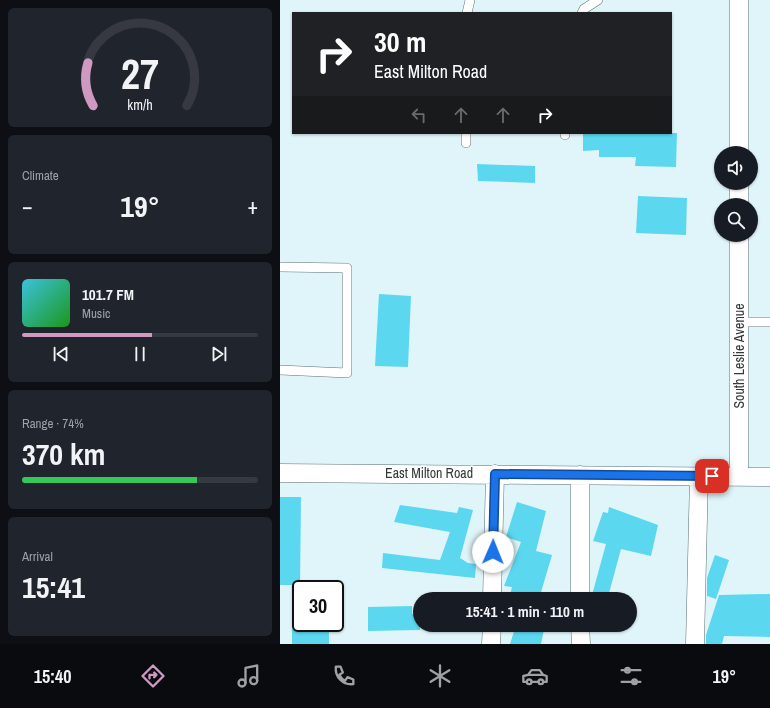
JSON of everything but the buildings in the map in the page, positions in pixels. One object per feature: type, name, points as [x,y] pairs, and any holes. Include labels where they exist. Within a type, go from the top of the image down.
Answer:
[{"type":"street","points":[[739,0],[739,146]]},
{"type":"street","name":"South Leslie Avenue","points":[[739,242],[739,476]]},
{"type":"street","name":"East Milton Road","points":[[280,473],[770,477]]},
{"type":"street","points":[[492,592],[495,474]]},
{"type":"street","points":[[580,475],[580,592]]},
{"type":"street","points":[[695,644],[699,476]]},
{"type":"street","points":[[491,644],[492,632]]},
{"type":"street","points":[[580,632],[580,644]]},
{"type":"lane","points":[[467,12],[470,0]]},
{"type":"lane","points":[[583,12],[598,0]]},
{"type":"lane","points":[[466,134],[466,143]]},
{"type":"lane","points":[[280,267],[347,268],[347,373],[280,370]]},
{"type":"lane","points":[[739,322],[770,322]]},
{"type":"route","points":[[493,552],[495,474],[712,476]]}]
